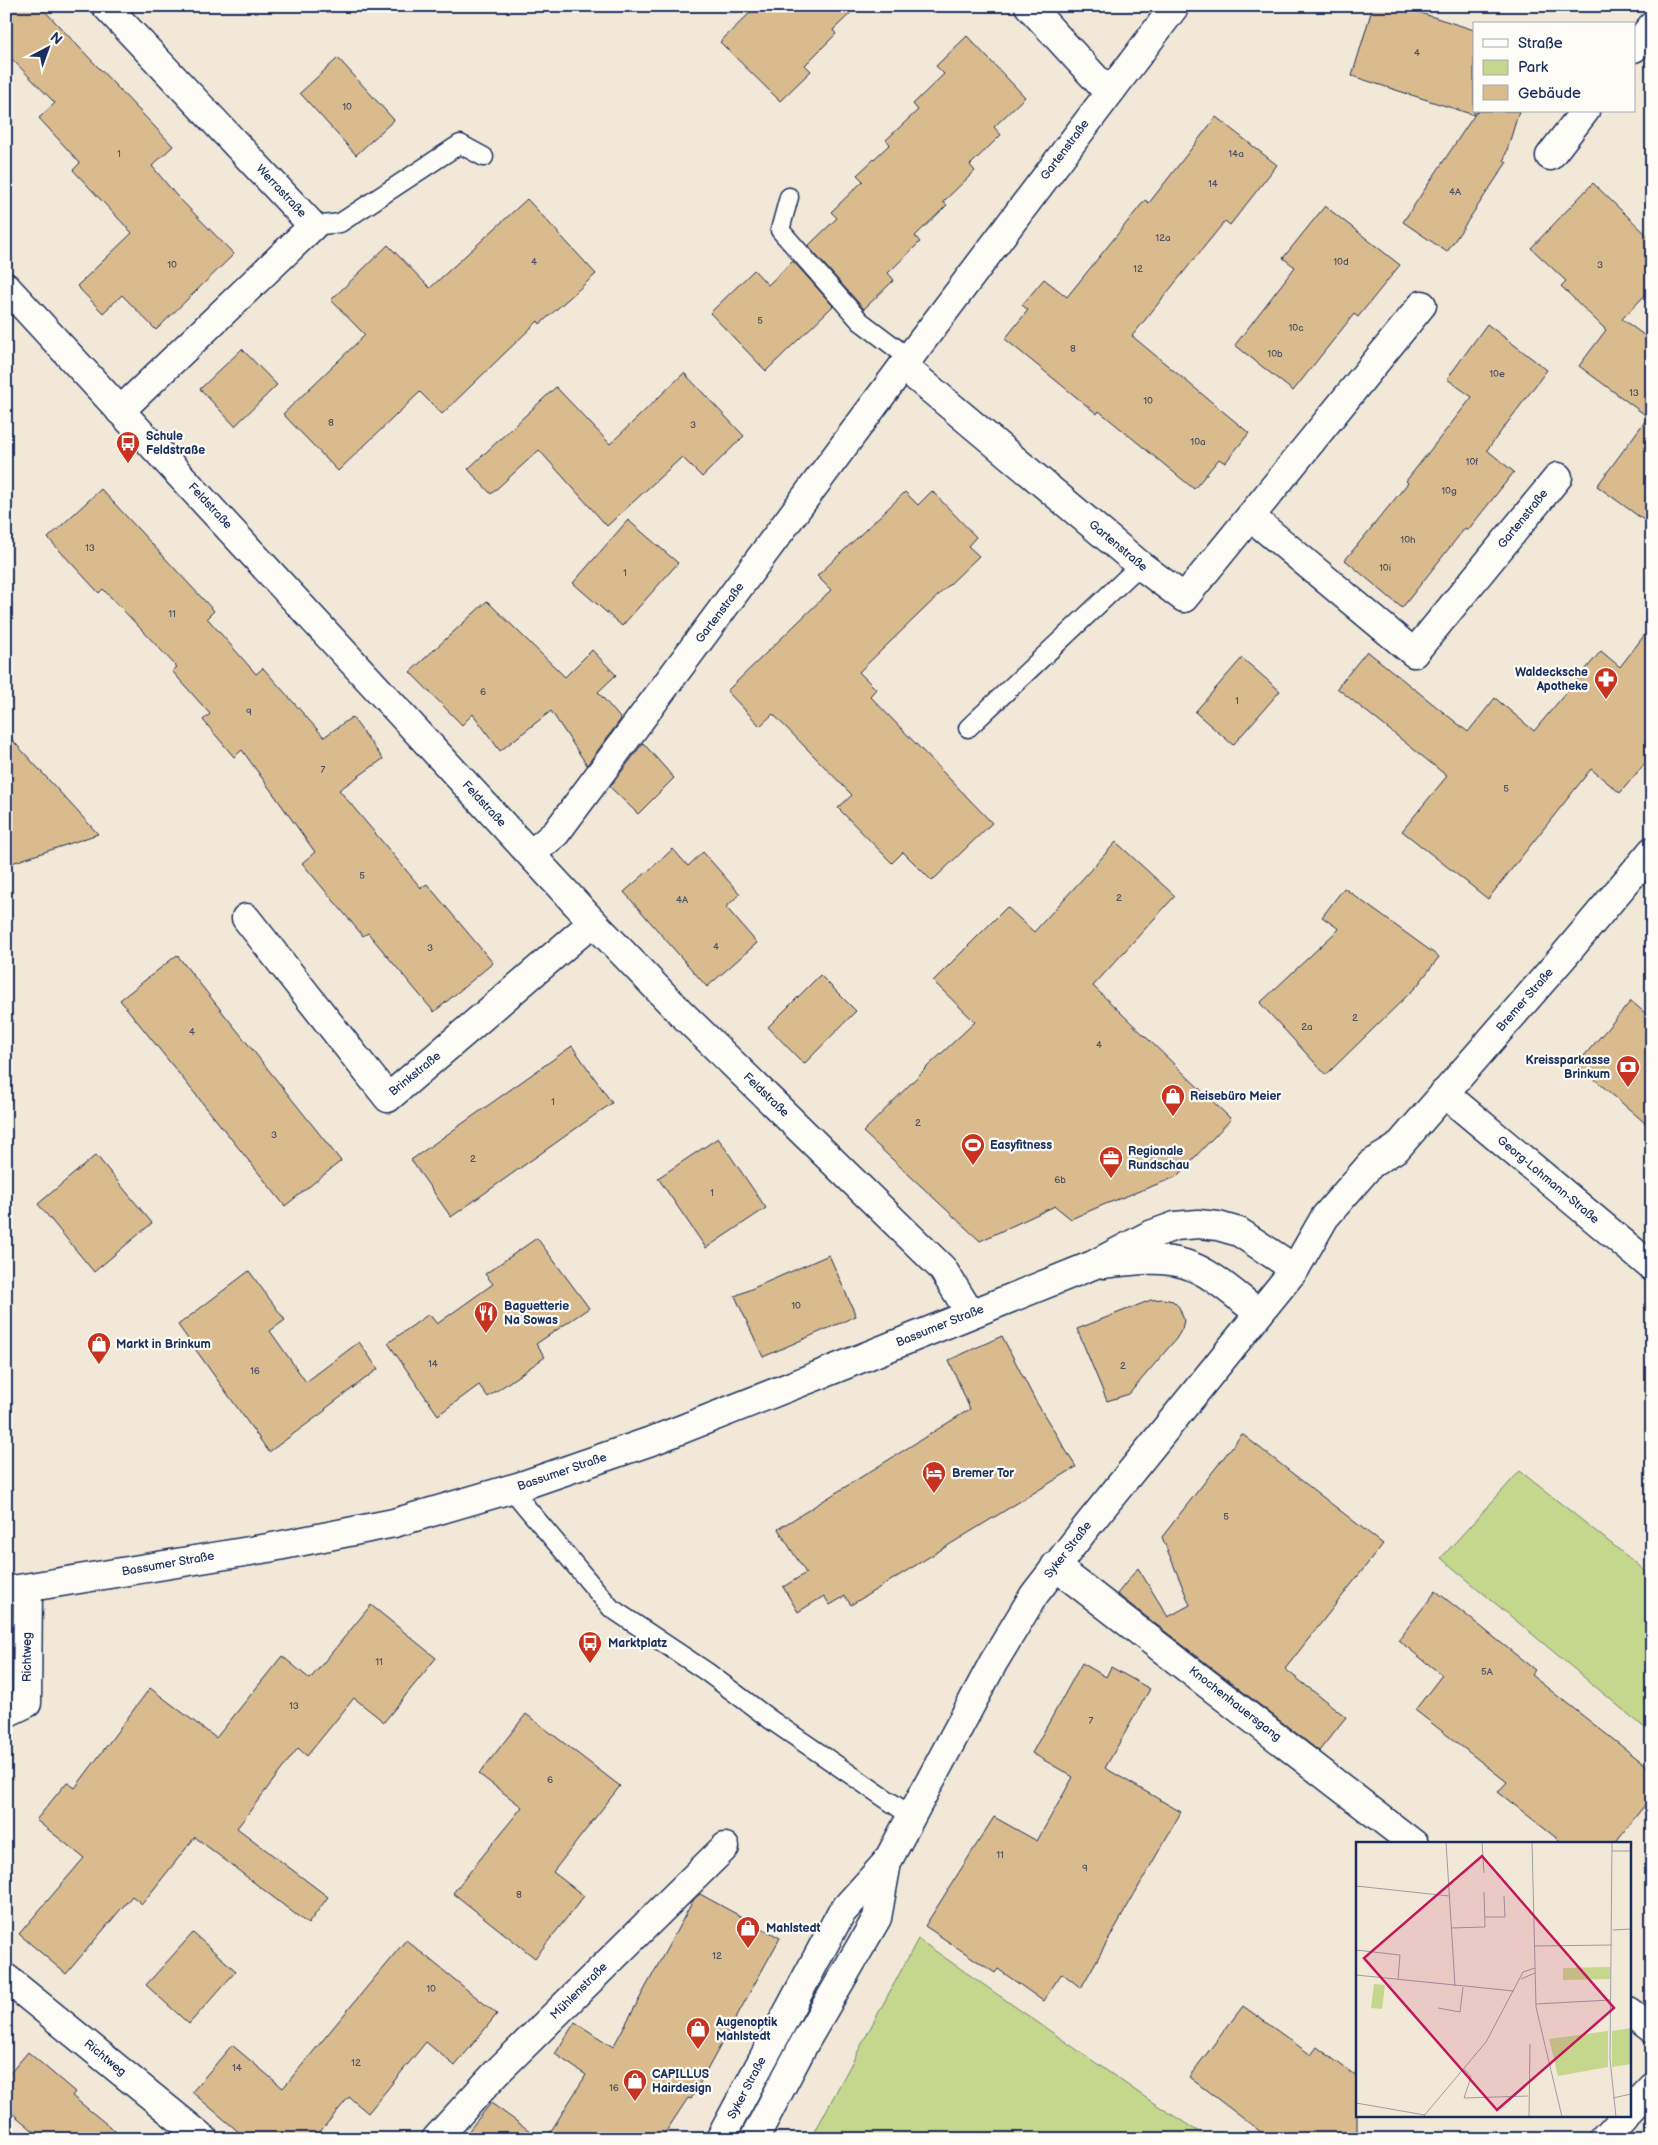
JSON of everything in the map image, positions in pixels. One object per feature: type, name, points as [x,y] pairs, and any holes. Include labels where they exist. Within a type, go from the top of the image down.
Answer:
[{"type":"street","name":"Werrastraße","points":[[106,6],[313,226],[120,411]]},
{"type":"street","points":[[1029,6],[1108,92]]},
{"type":"street","name":"Gartenstraße","points":[[531,854],[556,833],[906,362],[1174,6]]},
{"type":"street","points":[[1636,46],[1652,26]]},
{"type":"street","points":[[1550,156],[1584,112]]},
{"type":"street","name":"Feldstraße","points":[[6,286],[593,922],[687,1018],[942,1268],[970,1313]]},
{"type":"street","name":"Gartenstraße","points":[[906,362],[1140,565],[1184,598],[1422,305]]},
{"type":"street","name":"Gartenstraße","points":[[1251,517],[1414,653],[1558,477]]},
{"type":"street","name":"Bremer Straße","points":[[1295,1270],[1326,1217],[1371,1164],[1397,1148],[1652,851]]},
{"type":"street","name":"Brinkstraße","points":[[246,918],[388,1098],[593,922]]},
{"type":"street","name":"Georg-Lohmann-Straße","points":[[1444,1093],[1652,1267]]},
{"type":"street","name":"Bassumer Straße","points":[[17,1590],[268,1548],[394,1524],[511,1489],[657,1439],[1092,1265],[1150,1235],[1175,1226],[1198,1224],[1218,1226],[1239,1232],[1269,1250],[1295,1270]]},
{"type":"street","name":"Bassumer Straße","points":[[1092,1265],[1135,1261],[1167,1261],[1186,1264],[1206,1274],[1259,1314]]},
{"type":"street","name":"Syker Straße","points":[[720,2139],[841,1913],[887,1862],[993,1662],[1016,1624],[1055,1566],[1295,1270]]},
{"type":"street","name":"Knochenhauersgang","points":[[1055,1566],[1411,1842]]},
{"type":"street","name":"Richtweg","points":[[6,1713],[27,1703],[17,1590]]},
{"type":"street","name":"Mühlenstraße","points":[[436,2139],[497,2072],[725,1847]]},
{"type":"street","name":"Syker Straße","points":[[754,2139],[805,2042],[876,1918],[887,1862]]},
{"type":"street","name":"Richtweg","points":[[6,1978],[204,2139]]},
{"type":"street","points":[[1630,2013],[1652,2029]]},
{"type":"street","points":[[1630,2110],[1652,2087]]},
{"type":"street","points":[[1604,2139],[1623,2118]]},
{"type":"lane","points":[[313,226],[340,223],[460,144],[484,157]]},
{"type":"lane","points":[[789,197],[780,230],[860,321],[906,362]]},
{"type":"lane","points":[[968,728],[1140,565]]},
{"type":"lane","points":[[511,1489],[611,1608],[707,1672],[771,1720],[912,1816]]},
{"type":"green space","points":[[1520,1471],[1652,1576],[1652,1734],[1441,1558]]},
{"type":"green space","points":[[918,1939],[1149,2100],[1210,2139],[811,2139]]},
{"type":"building","points":[[18,6],[40,6],[173,146],[152,166],[175,194],[234,254],[156,330],[122,295],[103,313],[77,286],[132,233],[73,170],[80,163],[39,118],[55,103],[6,53],[6,17]]},
{"type":"building","points":[[757,6],[858,6],[833,30],[836,34],[805,65],[811,71],[780,101],[720,42]]},
{"type":"building","points":[[1373,6],[1399,6],[1473,30],[1474,115],[1352,76]]},
{"type":"building","points":[[967,36],[1025,97],[994,127],[1001,135],[970,165],[975,171],[943,202],[947,205],[915,236],[920,242],[888,273],[894,280],[864,309],[808,246],[837,218],[831,212],[863,181],[857,175],[890,144],[886,140],[918,110],[913,104],[944,74],[936,66]]},
{"type":"building","points":[[338,58],[394,120],[356,155],[300,93]]},
{"type":"building","points":[[1476,112],[1519,112],[1504,160],[1507,162],[1447,252],[1403,222]]},
{"type":"building","points":[[1216,117],[1277,165],[1230,225],[1225,221],[1132,336],[1249,433],[1225,463],[1219,459],[1194,489],[1099,411],[1097,414],[1005,339],[1028,310],[1022,305],[1044,279],[1067,297],[1145,200],[1149,203]]},
{"type":"building","points":[[1593,183],[1652,240],[1652,288],[1622,319],[1652,341],[1652,526],[1597,486],[1648,417],[1579,366],[1606,330],[1561,286],[1566,281],[1531,248]]},
{"type":"building","points":[[527,199],[596,274],[540,324],[538,321],[442,414],[420,392],[338,471],[283,414],[365,335],[331,300],[388,245],[430,288]]},
{"type":"building","points":[[1325,206],[1400,265],[1358,317],[1354,314],[1293,391],[1235,345],[1295,267],[1283,258]]},
{"type":"building","points":[[793,261],[833,306],[766,371],[710,313],[754,270],[768,285]]},
{"type":"building","points":[[1487,324],[1547,370],[1487,450],[1514,472],[1468,530],[1465,528],[1402,608],[1345,560],[1408,483],[1406,481],[1472,397],[1447,379]]},
{"type":"building","points":[[242,349],[277,385],[235,426],[200,389]]},
{"type":"building","points":[[684,373],[744,436],[702,477],[682,457],[607,526],[539,450],[491,494],[468,469],[556,387],[610,444]]},
{"type":"building","points":[[101,489],[214,611],[207,618],[256,674],[263,668],[324,737],[352,717],[383,759],[339,790],[421,888],[427,884],[493,963],[434,1012],[368,933],[363,936],[302,863],[315,852],[242,750],[234,757],[203,720],[210,714],[172,671],[177,667],[103,589],[99,593],[48,538]]},
{"type":"building","points":[[932,491],[976,537],[968,546],[979,556],[859,672],[876,689],[870,696],[992,823],[932,881],[903,852],[892,863],[838,808],[852,795],[773,714],[760,726],[727,691],[831,590],[817,576],[905,492],[918,505]]},
{"type":"building","points":[[628,520],[678,563],[622,626],[573,583]]},
{"type":"building","points":[[487,601],[565,677],[592,650],[616,675],[598,692],[621,719],[587,765],[551,711],[500,751],[473,714],[462,725],[410,672]]},
{"type":"building","points":[[1652,625],[1652,755],[1620,793],[1591,769],[1488,899],[1402,831],[1447,776],[1337,688],[1367,651],[1468,732],[1495,698],[1534,731],[1601,651],[1620,667]]},
{"type":"building","points":[[1242,658],[1280,691],[1233,745],[1195,712]]},
{"type":"building","points":[[6,733],[98,834],[6,865]]},
{"type":"building","points":[[643,743],[674,778],[638,814],[610,787]]},
{"type":"building","points":[[1116,842],[1175,896],[1093,986],[1231,1119],[1176,1177],[1071,1219],[1055,1206],[980,1241],[863,1132],[926,1068],[975,1022],[933,981],[1007,907],[1034,932]]},
{"type":"building","points":[[673,849],[688,866],[703,852],[740,894],[726,907],[757,943],[707,987],[624,892]]},
{"type":"building","points":[[1344,888],[1439,957],[1417,986],[1326,1075],[1260,1003],[1339,929],[1322,917]]},
{"type":"building","points":[[177,955],[341,1161],[285,1206],[120,1000]]},
{"type":"building","points":[[820,975],[856,1011],[804,1064],[768,1027]]},
{"type":"building","name":"Kreissparkasse Brinkum","points":[[1631,1001],[1652,1019],[1652,1129],[1577,1064]]},
{"type":"building","points":[[572,1046],[612,1103],[451,1217],[411,1160]]},
{"type":"building","points":[[718,1138],[766,1208],[706,1248],[658,1178]]},
{"type":"building","points":[[96,1155],[152,1223],[94,1272],[38,1204]]},
{"type":"building","points":[[537,1238],[589,1308],[536,1344],[545,1357],[488,1397],[479,1385],[438,1415],[388,1343],[429,1314],[437,1324],[493,1284],[485,1274]]},
{"type":"building","points":[[829,1255],[856,1316],[763,1357],[735,1296]]},
{"type":"building","points":[[249,1271],[285,1320],[270,1331],[306,1382],[359,1342],[378,1369],[269,1452],[178,1325]]},
{"type":"building","points":[[1163,1299],[1173,1301],[1179,1307],[1184,1320],[1182,1329],[1176,1339],[1129,1394],[1107,1401],[1077,1329],[1151,1300]]},
{"type":"building","name":"Bremer Tor","points":[[1002,1336],[1035,1400],[1076,1467],[851,1605],[845,1596],[830,1605],[824,1596],[798,1612],[783,1587],[806,1573],[778,1529],[970,1409],[949,1360]]},
{"type":"building","points":[[1242,1434],[1383,1544],[1285,1669],[1346,1717],[1319,1751],[1117,1594],[1138,1568],[1168,1617],[1190,1605],[1162,1537]]},
{"type":"building","points":[[1436,1591],[1535,1670],[1531,1675],[1652,1770],[1652,1796],[1616,1842],[1561,1842],[1498,1792],[1507,1782],[1415,1710],[1442,1675],[1398,1640]]},
{"type":"building","points":[[371,1605],[436,1658],[384,1722],[354,1698],[307,1756],[298,1748],[237,1828],[328,1897],[308,1924],[195,1837],[142,1904],[132,1896],[66,1974],[19,1934],[84,1858],[36,1820],[67,1782],[75,1788],[150,1688],[216,1738],[282,1656],[310,1679]]},
{"type":"building","points":[[1082,1663],[1106,1677],[1111,1667],[1150,1689],[1105,1768],[1181,1812],[1081,1988],[1062,1973],[1043,2001],[998,1969],[995,1973],[925,1926],[994,1817],[1037,1841],[1073,1777],[1032,1753]]},
{"type":"building","points":[[526,1714],[620,1786],[553,1872],[584,1896],[535,1958],[453,1893],[522,1807],[479,1774]]},
{"type":"building","points":[[700,1894],[780,1938],[691,2099],[688,2098],[661,2139],[546,2139],[586,2075],[555,2054],[575,2022],[613,2047],[694,1899]]},
{"type":"building","points":[[193,1933],[236,1971],[189,2024],[146,1985]]},
{"type":"building","points":[[406,1940],[497,2014],[455,2066],[426,2042],[368,2113],[349,2097],[314,2139],[247,2139],[192,2092],[232,2045],[283,2088]]},
{"type":"building","points":[[1243,2006],[1311,2055],[1317,2047],[1356,2076],[1357,2139],[1270,2139],[1189,2077]]},
{"type":"building","points":[[28,2052],[75,2092],[72,2096],[125,2139],[43,2139],[6,2108],[6,2078]]},
{"type":"building","points":[[491,2103],[541,2139],[462,2139]]},
{"type":"place","name":"Schule Feldstraße","points":[[128,464]]},
{"type":"place","name":"Waldecksche Apotheke","points":[[1606,700]]},
{"type":"place","name":"Kreissparkasse Brinkum","points":[[1628,1088]]},
{"type":"place","name":"Reisebüro Meier","points":[[1173,1117]]},
{"type":"place","name":"Easyfitness","points":[[973,1166]]},
{"type":"place","name":"Regionale Rundschau","points":[[1111,1179]]},
{"type":"place","name":"Baguetterie Na Sowas","points":[[486,1334]]},
{"type":"place","name":"Markt in Brinkum","points":[[99,1365]]},
{"type":"place","name":"Bremer Tor","points":[[934,1494]]},
{"type":"place","name":"Marktplatz","points":[[590,1664]]},
{"type":"place","name":"Mahlstedt","points":[[748,1949]]},
{"type":"place","name":"Augenoptik Mahlstedt","points":[[698,2050]]},
{"type":"place","name":"CAPILLUS Hairdesign","points":[[635,2102]]}]
